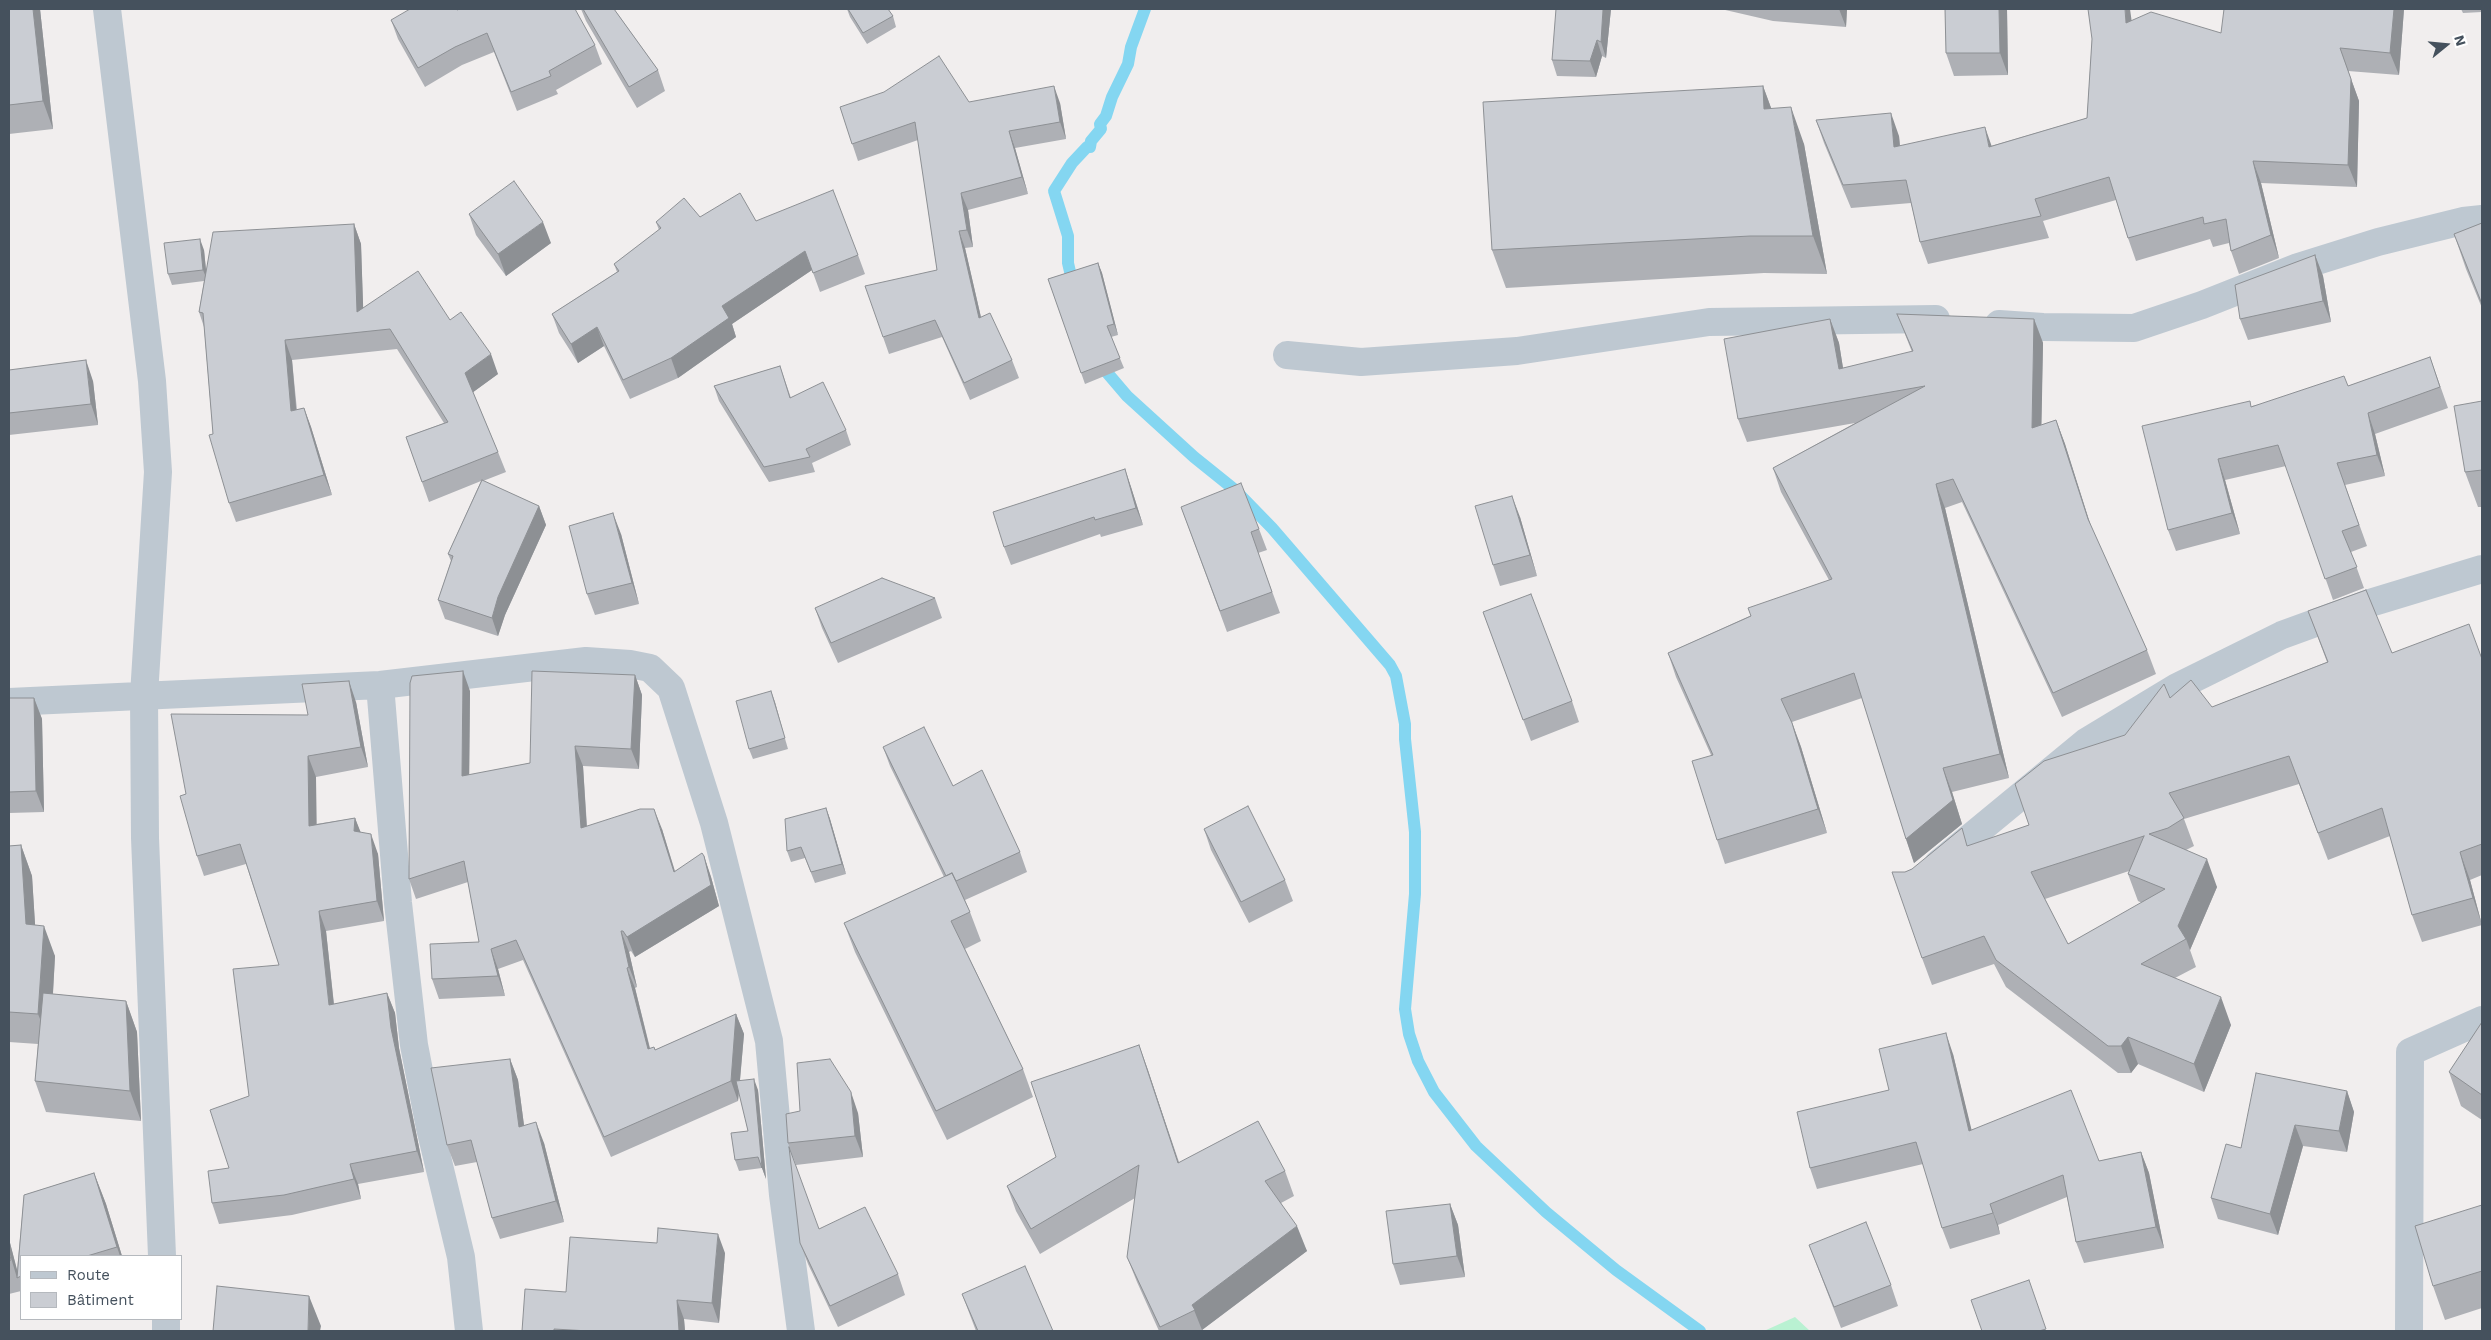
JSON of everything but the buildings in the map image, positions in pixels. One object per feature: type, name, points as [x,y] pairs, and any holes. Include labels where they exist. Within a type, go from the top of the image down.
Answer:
[{"type":"street","points":[[107,9],[152,381],[158,472],[144,695],[145,838],[162,1255]]},
{"type":"street","points":[[1288,355],[1361,362],[1516,351],[1709,322],[1920,317],[2043,328],[2134,328],[2202,305],[2298,267],[2378,242],[2463,221],[2482,219]]},
{"type":"street","points":[[1920,878],[2086,742],[2176,687],[2282,635],[2370,603],[2482,569]]},
{"type":"street","points":[[9,702],[380,685],[586,661],[630,664],[650,668],[671,688],[714,823],[769,1041],[783,1195],[800,1331]]},
{"type":"street","points":[[380,685],[398,903],[414,1045],[430,1128],[461,1257],[469,1331]]},
{"type":"street","points":[[2409,1331],[2410,1052],[2482,1020]]},
{"type":"green space","points":[[1795,1317],[1810,1331],[1764,1331]]},
{"type":"waterway","points":[[1074,289],[1068,263],[1068,236],[1054,191],[1072,163],[1087,147],[1090,147],[1091,141],[1101,129],[1100,124],[1106,116],[1112,97],[1128,64],[1131,47],[1145,9]]},
{"type":"waterway","points":[[1098,362],[1127,396],[1194,457],[1235,490],[1272,528],[1390,665],[1396,676],[1405,724],[1415,832],[1415,894],[1405,1009],[1409,1034],[1418,1061],[1434,1092],[1476,1146],[1546,1212],[1616,1270],[1700,1331]]}]
